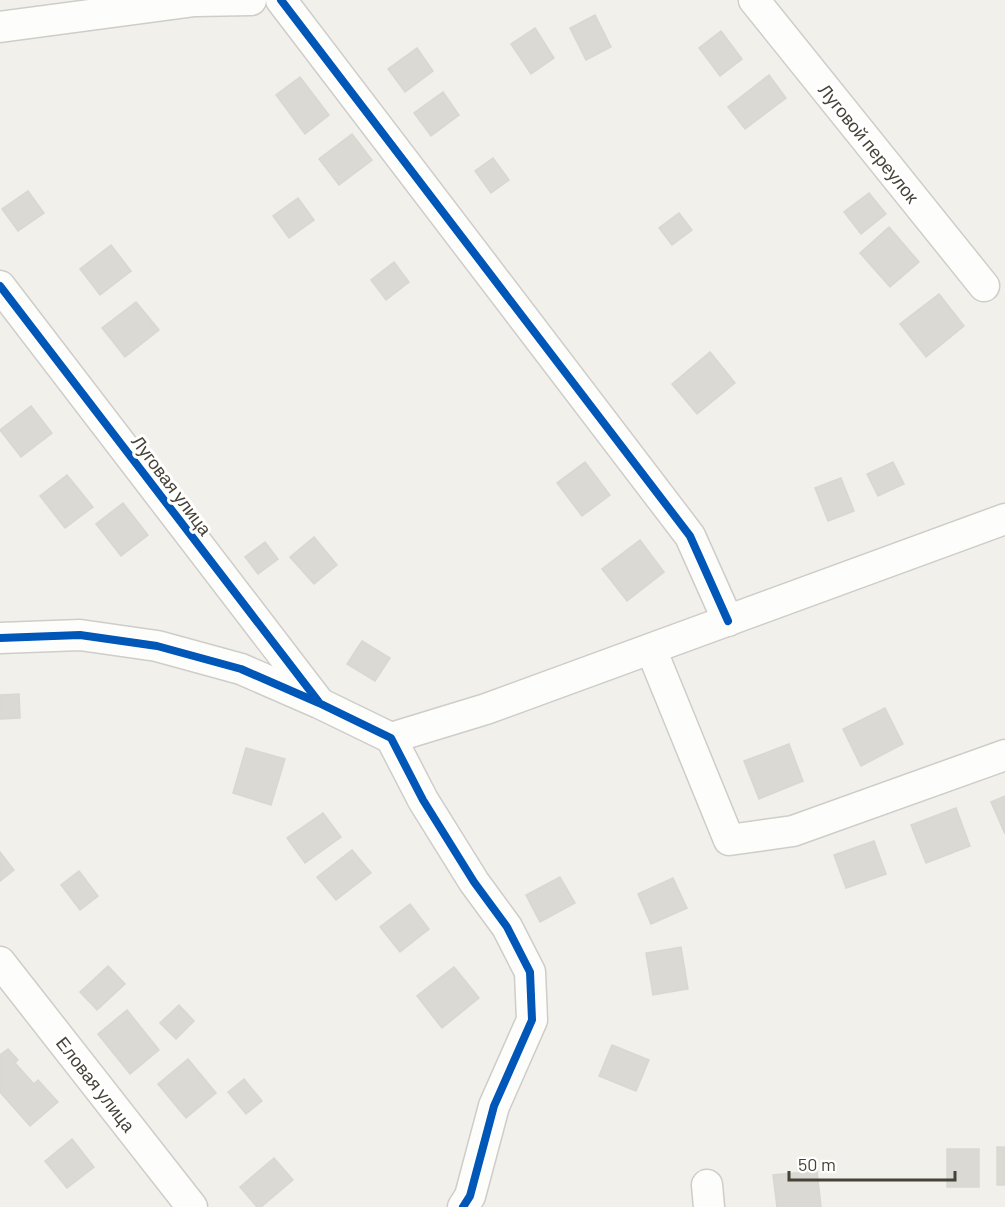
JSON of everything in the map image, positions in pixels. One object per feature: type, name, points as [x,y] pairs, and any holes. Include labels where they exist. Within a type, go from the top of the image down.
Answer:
[{"type":"street","points":[[0,27],[195,1],[251,0]]},
{"type":"street","points":[[281,0],[690,536],[728,621]]},
{"type":"street","name":"Луговой переулок","points":[[754,0],[984,286]]},
{"type":"street","name":"Луговая улица","points":[[0,286],[319,703]]},
{"type":"street","points":[[391,738],[486,709],[1005,519]]},
{"type":"street","points":[[0,638],[80,635],[157,646],[241,669],[391,738],[423,800],[474,882],[507,927],[530,972],[532,1020],[494,1107],[470,1196],[463,1207]]},
{"type":"street","points":[[651,649],[729,840],[793,831],[1005,755]]},
{"type":"street","name":"Еловая улица","points":[[0,962],[192,1207]]},
{"type":"building","points":[[595,15],[611,47],[586,60],[570,28]]},
{"type":"building","points":[[535,28],[554,58],[531,74],[511,44]]},
{"type":"building","points":[[721,31],[742,59],[720,76],[699,48]]},
{"type":"building","points":[[417,48],[433,71],[405,92],[388,69]]},
{"type":"building","points":[[769,75],[786,98],[745,129],[728,107]]},
{"type":"building","points":[[300,77],[329,115],[305,134],[276,95]]},
{"type":"building","points":[[443,92],[459,115],[431,136],[414,113]]},
{"type":"building","points":[[352,134],[372,160],[339,185],[319,159]]},
{"type":"building","points":[[493,158],[509,180],[491,193],[475,171]]},
{"type":"building","points":[[28,191],[44,213],[18,231],[2,209]]},
{"type":"building","points":[[869,193],[886,214],[861,234],[844,212]]},
{"type":"building","points":[[298,198],[314,220],[289,238],[273,216]]},
{"type":"building","points":[[679,213],[692,230],[672,245],[659,228]]},
{"type":"building","points":[[889,227],[919,262],[890,287],[860,253]]},
{"type":"building","points":[[111,245],[131,271],[100,295],[80,269]]},
{"type":"building","points":[[394,262],[409,282],[386,300],[371,280]]},
{"type":"building","points":[[939,294],[964,326],[926,357],[900,324]]},
{"type":"building","points":[[136,302],[159,330],[125,357],[102,328]]},
{"type":"building","points":[[710,352],[735,383],[697,414],[672,384]]},
{"type":"building","points":[[31,406],[52,433],[21,457],[0,430]]},
{"type":"building","points":[[585,462],[610,495],[582,516],[557,483]]},
{"type":"building","points":[[893,462],[904,484],[878,496],[867,474]]},
{"type":"building","points":[[67,475],[93,507],[65,528],[40,496]]},
{"type":"building","points":[[841,478],[854,511],[828,521],[815,488]]},
{"type":"building","points":[[123,503],[148,535],[121,556],[96,524]]},
{"type":"building","points":[[314,537],[337,565],[314,584],[290,557]]},
{"type":"building","points":[[640,540],[664,572],[627,601],[602,569]]},
{"type":"building","points":[[265,542],[278,559],[258,574],[245,557]]},
{"type":"building","points":[[362,641],[390,658],[375,681],[347,664]]},
{"type":"building","points":[[19,694],[20,718],[0,719],[0,695]]},
{"type":"building","points":[[885,708],[903,744],[861,766],[843,729]]},
{"type":"building","points":[[789,744],[803,781],[759,799],[744,761]]},
{"type":"building","points":[[246,748],[285,759],[271,805],[233,793]]},
{"type":"building","points":[[1005,796],[1005,834],[991,802]]},
{"type":"building","points":[[956,808],[970,846],[926,863],[911,825]]},
{"type":"building","points":[[323,813],[341,837],[305,863],[287,838]]},
{"type":"building","points":[[874,841],[886,874],[846,888],[834,855]]},
{"type":"building","points":[[352,850],[371,873],[336,900],[317,877]]},
{"type":"building","points":[[0,852],[14,870],[0,881]]},
{"type":"building","points":[[79,871],[98,896],[80,910],[61,885]]},
{"type":"building","points":[[560,877],[575,903],[540,922],[526,895]]},
{"type":"building","points":[[673,878],[687,908],[651,924],[638,894]]},
{"type":"building","points":[[410,904],[429,929],[400,952],[380,927]]},
{"type":"building","points":[[681,947],[688,989],[653,995],[646,953]]},
{"type":"building","points":[[108,966],[125,984],[97,1010],[80,992]]},
{"type":"building","points":[[454,967],[479,998],[442,1028],[417,996]]},
{"type":"building","points":[[179,1005],[194,1021],[176,1039],[160,1023]]},
{"type":"building","points":[[127,1010],[159,1050],[130,1074],[98,1034]]},
{"type":"building","points":[[612,1045],[649,1060],[636,1091],[599,1076]]},
{"type":"building","points":[[8,1049],[18,1060],[15,1063],[34,1084],[38,1080],[58,1102],[30,1126],[0,1092],[0,1055]]},
{"type":"building","points":[[188,1059],[216,1093],[186,1118],[158,1084]]},
{"type":"building","points":[[244,1079],[262,1101],[246,1114],[228,1092]]},
{"type":"building","points":[[72,1139],[94,1167],[67,1188],[45,1161]]},
{"type":"building","points":[[997,1147],[1005,1147],[1005,1185],[997,1185]]},
{"type":"building","points":[[947,1149],[979,1149],[979,1187],[947,1187]]},
{"type":"building","points":[[274,1158],[293,1180],[261,1207],[257,1207],[240,1187]]},
{"type":"building","points":[[817,1171],[821,1207],[777,1207],[773,1175]]},
{"type":"cycle path","points":[[281,0],[690,536],[728,621]]},
{"type":"cycle path","points":[[0,286],[318,701]]},
{"type":"cycle path","points":[[0,638],[80,635],[157,646],[241,669],[391,738],[423,800],[474,882],[507,927],[530,972],[532,1020],[494,1106],[470,1196],[463,1207]]}]
